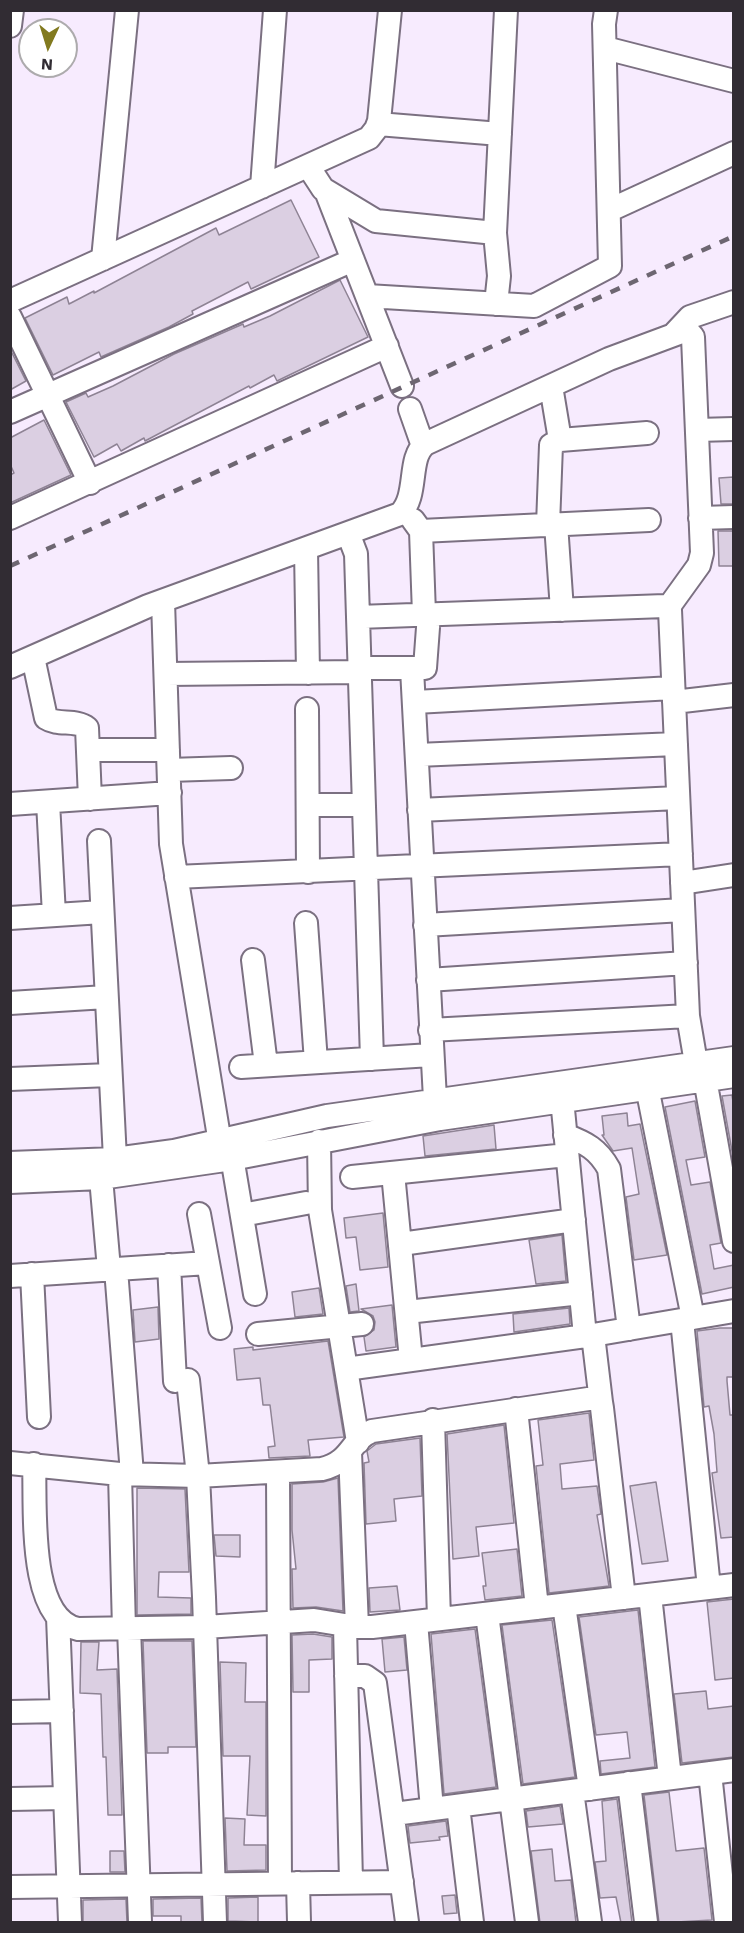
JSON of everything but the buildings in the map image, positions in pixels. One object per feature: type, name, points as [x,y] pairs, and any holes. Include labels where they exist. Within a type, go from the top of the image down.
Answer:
[{"type":"street","points":[[10,26],[12,10]]},
{"type":"street","points":[[103,259],[127,10]]},
{"type":"street","points":[[262,187],[275,10]]},
{"type":"street","points":[[10,301],[369,138],[378,124],[390,10]]},
{"type":"street","points":[[496,304],[500,276],[495,233],[506,10]]},
{"type":"street","points":[[367,296],[539,305],[606,269],[611,258],[604,48],[606,10]]},
{"type":"street","points":[[604,48],[734,81]]},
{"type":"street","points":[[378,124],[500,134]]},
{"type":"street","points":[[610,210],[734,153]]},
{"type":"street","points":[[308,166],[326,190],[402,386]]},
{"type":"street","points":[[326,190],[382,222],[495,233]]},
{"type":"street","points":[[10,412],[353,260]]},
{"type":"street","points":[[675,333],[690,317],[734,302]]},
{"type":"street","points":[[10,317],[90,483]]},
{"type":"street","points":[[10,666],[163,601],[403,511],[410,498],[418,454],[423,446],[551,386],[687,330],[693,337],[701,560],[668,608]]},
{"type":"street","points":[[10,518],[387,346]]},
{"type":"street","points":[[551,386],[560,440]]},
{"type":"street","points":[[410,409],[423,446]]},
{"type":"street","points":[[697,430],[734,429]]},
{"type":"street","points":[[562,610],[552,524],[549,448],[560,440],[647,433]]},
{"type":"street","points":[[166,674],[423,669],[426,665],[427,614],[421,531],[403,511]]},
{"type":"street","points":[[700,518],[734,517]]},
{"type":"street","points":[[421,531],[649,520]]},
{"type":"street","points":[[348,533],[356,554],[364,869],[372,1059]]},
{"type":"street","points":[[306,549],[308,673]]},
{"type":"street","points":[[163,601],[171,840],[176,878],[242,1215],[255,1294]]},
{"type":"street","points":[[358,616],[668,608]]},
{"type":"street","points":[[668,608],[671,614],[688,1016],[704,1068],[734,1241]]},
{"type":"street","points":[[33,657],[44,716],[51,722],[86,726],[90,799]]},
{"type":"street","points":[[412,669],[435,1099]]},
{"type":"street","points":[[415,702],[734,695]]},
{"type":"street","points":[[307,709],[308,872]]},
{"type":"street","points":[[417,755],[676,744]]},
{"type":"street","points":[[89,750],[231,768]]},
{"type":"street","points":[[10,804],[170,793]]},
{"type":"street","points":[[419,810],[678,798]]},
{"type":"street","points":[[48,802],[54,915]]},
{"type":"street","points":[[309,805],[363,805]]},
{"type":"street","points":[[99,841],[115,1159]]},
{"type":"street","points":[[176,878],[681,854]]},
{"type":"street","points":[[682,883],[734,875]]},
{"type":"street","points":[[425,925],[683,910]]},
{"type":"street","points":[[10,918],[102,912]]},
{"type":"street","points":[[306,923],[316,1062]]},
{"type":"street","points":[[253,960],[266,1065]]},
{"type":"street","points":[[428,980],[686,963]]},
{"type":"street","points":[[10,1003],[106,997]]},
{"type":"street","points":[[430,1030],[688,1016]]},
{"type":"street","points":[[241,1067],[431,1055]]},
{"type":"street","points":[[10,1163],[115,1159],[227,1147],[319,1142],[562,1099],[647,1087],[734,1058]]},
{"type":"street","points":[[10,1182],[101,1178],[227,1147],[327,1116],[435,1099],[704,1068],[734,1076]]},
{"type":"street","points":[[10,1079],[110,1076]]},
{"type":"street","points":[[647,1087],[687,1319],[710,1588]]},
{"type":"street","points":[[562,1099],[581,1293],[601,1402],[624,1598]]},
{"type":"street","points":[[319,1142],[320,1210],[346,1370],[354,1447],[351,1627],[346,1676],[351,1882]]},
{"type":"street","points":[[352,1177],[393,1173],[566,1145],[593,1146],[602,1155],[609,1168],[629,1329]]},
{"type":"street","points":[[393,1173],[411,1360]]},
{"type":"street","points":[[101,1178],[137,1470],[121,1509],[140,1923]]},
{"type":"street","points":[[242,1215],[306,1203]]},
{"type":"street","points":[[200,1214],[220,1328]]},
{"type":"street","points":[[401,1244],[573,1220]]},
{"type":"street","points":[[39,1417],[21,1275],[208,1263]]},
{"type":"street","points":[[169,1265],[182,1381],[198,1476],[214,1923]]},
{"type":"street","points":[[407,1312],[581,1293]]},
{"type":"street","points":[[346,1370],[589,1336],[734,1311]]},
{"type":"street","points":[[258,1334],[362,1324]]},
{"type":"street","points":[[10,1463],[198,1476],[278,1473],[334,1466],[365,1434],[372,1431],[433,1420],[595,1398],[601,1402]]},
{"type":"street","points":[[516,1409],[537,1608]]},
{"type":"street","points":[[433,1420],[439,1619]]},
{"type":"street","points":[[34,1464],[41,1581],[51,1608],[63,1624],[78,1629],[205,1627],[314,1620],[351,1627],[416,1622],[734,1585]]},
{"type":"street","points":[[278,1473],[289,1883],[299,1923]]},
{"type":"street","points":[[650,1595],[670,1778]]},
{"type":"street","points":[[564,1605],[581,1790],[590,1923]]},
{"type":"street","points":[[487,1614],[527,1923]]},
{"type":"street","points":[[58,1617],[70,1923]]},
{"type":"street","points":[[416,1622],[432,1809]]},
{"type":"street","points":[[346,1676],[364,1676],[375,1683],[394,1814],[406,1923]]},
{"type":"street","points":[[10,1712],[62,1711]]},
{"type":"street","points":[[394,1814],[734,1770]]},
{"type":"street","points":[[710,1773],[726,1855],[726,1923]]},
{"type":"street","points":[[629,1784],[646,1923]]},
{"type":"street","points":[[10,1799],[65,1798]]},
{"type":"street","points":[[458,1806],[472,1923]]},
{"type":"street","points":[[10,1887],[402,1882]]},
{"type":"railway","points":[[10,566],[734,236]]}]
